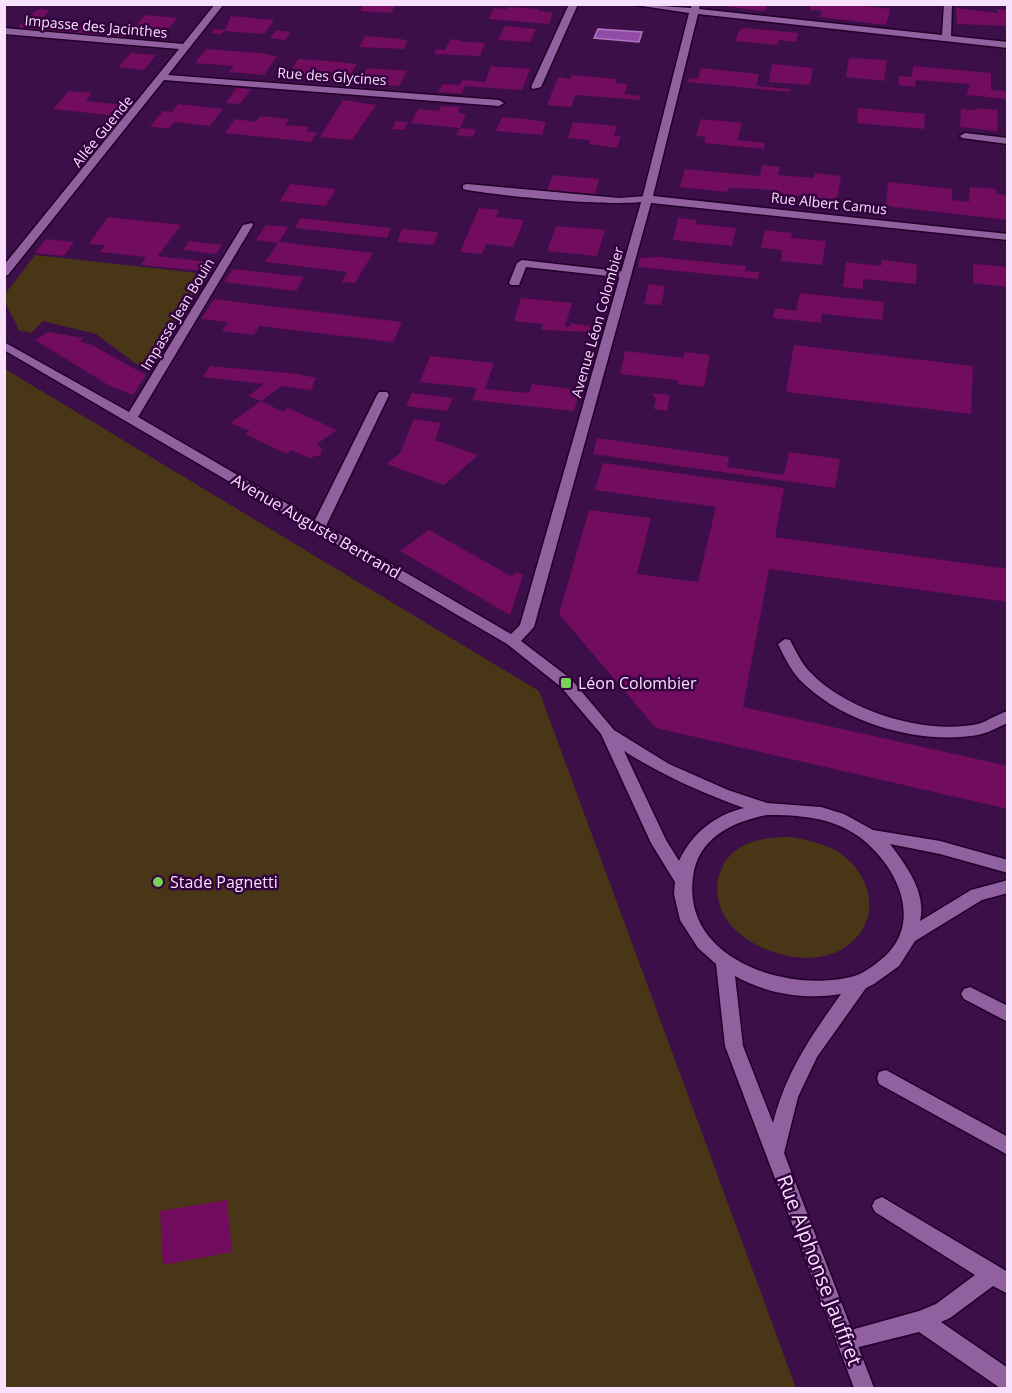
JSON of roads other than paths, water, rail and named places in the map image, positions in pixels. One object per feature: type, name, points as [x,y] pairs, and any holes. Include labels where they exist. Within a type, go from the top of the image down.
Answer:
[{"type":"street","name":"Allée Guende","points":[[4,273],[164,77],[220,4]]},
{"type":"street","points":[[537,87],[574,4]]},
{"type":"street","points":[[633,4],[696,7],[1008,45]]},
{"type":"street","points":[[946,39],[948,4]]},
{"type":"street","name":"Avenue Léon Colombier","points":[[512,641],[527,627],[647,199],[696,7]]},
{"type":"street","name":"Impasse des Jacinthes","points":[[4,31],[185,47]]},
{"type":"street","name":"Rue des Glycines","points":[[164,77],[499,103]]},
{"type":"street","points":[[965,136],[1008,141]]},
{"type":"street","name":"Rue Albert Camus","points":[[467,187],[619,201],[647,199],[1008,237]]},
{"type":"street","name":"Impasse Jean Bouin","points":[[131,419],[248,225]]},
{"type":"street","points":[[515,283],[522,263],[626,275]]},
{"type":"street","name":"Avenue Auguste Bertrand","points":[[4,345],[512,641],[566,683],[608,732],[663,768],[722,794],[767,809]]},
{"type":"street","points":[[318,528],[383,395]]},
{"type":"street","points":[[785,644],[805,675],[846,705],[872,716],[932,731],[980,729],[1008,716]]},
{"type":"street","name":"Avenue Auguste Bertrand","points":[[608,732],[658,843],[682,879]]},
{"type":"street","points":[[767,809],[803,809],[830,816],[870,836],[894,857],[909,882],[914,909],[910,936],[899,955],[882,971],[860,983],[815,991],[768,984],[725,963],[699,938],[684,908],[682,879],[691,852],[709,831],[735,816],[767,809]]},
{"type":"street","points":[[870,836],[910,839],[1008,867]]},
{"type":"street","points":[[910,936],[977,895],[1008,886]]},
{"type":"street","name":"Rue Alphonse Jauffret","points":[[725,963],[734,1046],[864,1389]]},
{"type":"street","points":[[775,1152],[789,1097],[810,1052],[860,983]]},
{"type":"street","points":[[970,994],[1008,1015]]},
{"type":"street","points":[[886,1078],[1008,1147]]},
{"type":"street","points":[[847,1340],[921,1321],[1000,1279],[882,1206]]},
{"type":"street","points":[[921,1321],[1008,1381]]},
{"type":"place","name":"Léon Colombier","points":[[566,683]]},
{"type":"place","name":"Stade Pagnetti","points":[[158,882]]}]
